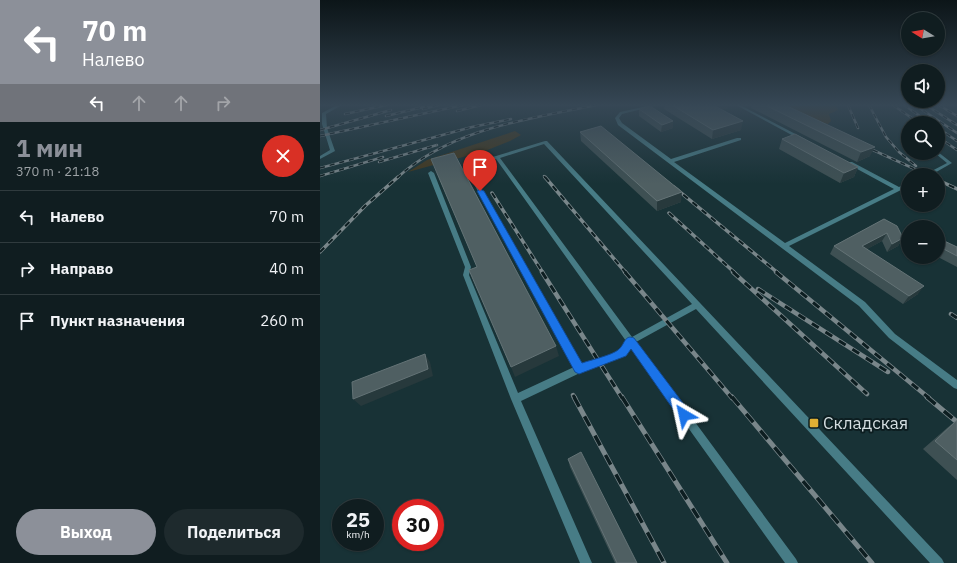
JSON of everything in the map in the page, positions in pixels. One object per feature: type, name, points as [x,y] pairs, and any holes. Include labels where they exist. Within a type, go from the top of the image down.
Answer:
[{"type":"street","points":[[320,158],[333,151],[332,143],[326,131]]},
{"type":"street","points":[[630,131],[862,304],[892,336],[957,385]]},
{"type":"street","points":[[789,131],[808,141]]},
{"type":"street","points":[[670,161],[739,139]]},
{"type":"street","points":[[579,369],[465,164],[498,157],[545,142],[938,563]]},
{"type":"street","points":[[498,157],[792,563]]},
{"type":"street","points":[[843,159],[900,189]]},
{"type":"street","points":[[940,168],[950,163],[945,159]]},
{"type":"street","points":[[431,173],[468,266],[466,276],[516,399],[586,563]]},
{"type":"street","points":[[784,246],[900,189]]},
{"type":"street","points":[[516,399],[579,369],[623,353],[631,341],[697,305]]},
{"type":"shaded area","points":[[320,131],[901,131],[901,160],[945,160],[945,131],[957,131],[957,563],[320,563]]},
{"type":"shaded area","points":[[514,131],[521,135],[485,151],[408,172],[427,160]]},
{"type":"building","points":[[607,131],[682,192],[657,201],[580,132]]},
{"type":"building","points":[[819,131],[841,131],[875,147],[861,152]]},
{"type":"building","points":[[795,134],[858,167],[844,173],[782,139]]},
{"type":"building","points":[[454,153],[556,346],[511,367],[469,270],[477,267],[431,159]]},
{"type":"building","points":[[884,219],[897,226],[901,234],[901,239],[892,244],[887,233],[862,246],[924,286],[909,296],[834,246]]},
{"type":"building","points":[[945,241],[957,247],[957,256],[945,250]]},
{"type":"building","points":[[425,354],[428,369],[353,399],[352,382]]},
{"type":"building","points":[[957,420],[957,460],[935,441]]},
{"type":"building","points":[[581,452],[637,563],[617,563],[568,459]]},
{"type":"railway","points":[[320,136],[342,131]]},
{"type":"railway","points":[[320,168],[456,131]]},
{"type":"railway","points":[[397,178],[418,161],[441,148],[482,131]]},
{"type":"railway","points":[[883,131],[899,152],[916,166]]},
{"type":"railway","points":[[945,133],[957,141]]},
{"type":"railway","points":[[945,142],[957,150]]},
{"type":"railway","points":[[379,162],[437,145]]},
{"type":"railway","points":[[864,146],[913,168]]},
{"type":"railway","points":[[320,176],[383,157]]},
{"type":"railway","points":[[320,252],[365,206],[398,177]]},
{"type":"railway","points":[[545,177],[626,273]]},
{"type":"railway","points":[[945,183],[957,189]]},
{"type":"railway","points":[[674,187],[778,273]]},
{"type":"railway","points":[[492,193],[543,273]]},
{"type":"railway","points":[[669,213],[735,273]]},
{"type":"railway","points":[[542,272],[622,398]]},
{"type":"railway","points":[[625,272],[732,398]]},
{"type":"railway","points":[[733,272],[867,394]]},
{"type":"railway","points":[[776,272],[929,398]]},
{"type":"railway","points":[[758,289],[888,372]]},
{"type":"railway","points":[[951,314],[957,318]]},
{"type":"railway","points":[[574,397],[664,563]]},
{"type":"railway","points":[[622,397],[727,563]]},
{"type":"railway","points":[[732,397],[872,563]]},
{"type":"railway","points":[[927,397],[957,422]]},
{"type":"place","name":"Складская","points":[[814,423]]},
{"type":"route","points":[[480,191],[579,369],[623,353],[631,341],[684,415]]}]
